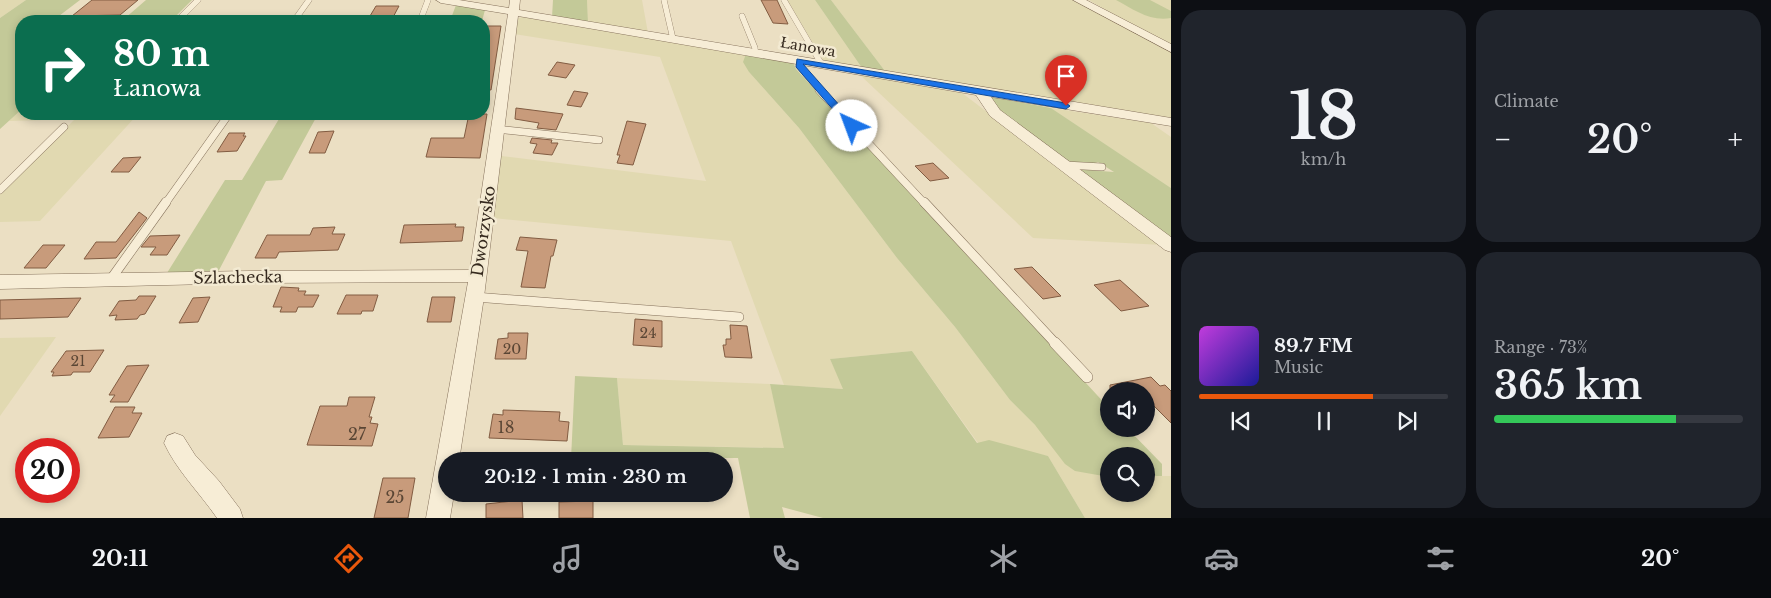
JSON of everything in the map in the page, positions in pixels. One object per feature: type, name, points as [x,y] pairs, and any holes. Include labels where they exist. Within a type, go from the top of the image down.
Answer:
[{"type":"street","name":"Łanowa","points":[[441,0],[514,6],[673,39],[981,92],[1171,122]]},
{"type":"street","points":[[1078,0],[1171,49]]},
{"type":"street","name":"Dworzysko","points":[[449,452],[475,297],[476,276],[514,6]]},
{"type":"street","points":[[981,92],[995,113],[1171,246]]},
{"type":"street","name":"Szlachecka","points":[[0,282],[111,279],[476,276]]},
{"type":"street","points":[[175,443],[187,463],[211,488],[231,518]]},
{"type":"street","points":[[438,518],[440,502]]},
{"type":"lane","points":[[183,15],[198,0]]},
{"type":"lane","points":[[298,15],[309,0]]},
{"type":"lane","points":[[422,15],[428,0]]},
{"type":"lane","points":[[664,0],[673,39]]},
{"type":"lane","points":[[784,0],[822,65]]},
{"type":"lane","points":[[742,16],[755,48],[755,53]]},
{"type":"lane","points":[[800,61],[799,66],[826,98],[1087,377]]},
{"type":"lane","points":[[111,279],[225,120]]},
{"type":"lane","points":[[0,190],[64,127]]},
{"type":"lane","points":[[496,129],[599,140]]},
{"type":"lane","points":[[1064,165],[1102,167]]},
{"type":"lane","points":[[475,297],[739,317]]},
{"type":"shaded area","points":[[0,0],[26,0],[0,18]]},
{"type":"shaded area","points":[[587,0],[642,0],[648,33],[588,22]]},
{"type":"shaded area","points":[[787,0],[815,0],[862,68],[825,63]]},
{"type":"shaded area","points":[[831,0],[1073,0],[1171,52],[1171,118],[885,71]]},
{"type":"shaded area","points":[[1089,0],[1171,0],[1171,45],[1129,24]]},
{"type":"shaded area","points":[[522,17],[746,54],[749,72],[799,128],[897,258],[955,327],[1010,400],[1035,425],[1100,473],[1100,502],[1155,502],[1155,476],[1171,476],[1171,518],[1085,518],[1048,456],[978,443],[912,351],[830,359],[844,389],[784,385],[731,241],[493,218],[501,156],[706,181],[660,57],[514,34],[516,19]]},
{"type":"shaded area","points":[[859,74],[962,93],[1162,245],[1033,238]]},
{"type":"shaded area","points":[[1051,108],[1151,123],[1171,137],[1171,188]]},
{"type":"shaded area","points":[[15,116],[15,120],[42,120],[9,121]]},
{"type":"shaded area","points":[[74,120],[133,120],[40,221],[0,222],[0,194]]},
{"type":"shaded area","points":[[56,337],[0,416],[0,338]]},
{"type":"shaded area","points":[[617,378],[770,384],[785,448],[623,445]]},
{"type":"green space","points":[[26,0],[80,0],[60,15],[15,15],[15,115],[0,129],[0,18]]},
{"type":"green space","points":[[146,0],[192,0],[177,15],[129,15]]},
{"type":"green space","points":[[553,0],[587,0],[588,22],[552,17]]},
{"type":"green space","points":[[815,0],[831,0],[885,71],[862,68]]},
{"type":"green space","points":[[1116,0],[1150,0],[1171,11],[1171,18],[1163,19],[1149,16],[1135,11]]},
{"type":"green space","points":[[456,5],[485,10],[484,15],[452,15]]},
{"type":"green space","points":[[746,54],[793,62],[796,69],[1100,398],[1100,437],[1136,437],[1145,447],[1100,447],[1100,475],[1075,471],[1065,464],[1035,425],[1010,400],[955,327],[897,258],[799,128],[749,72],[743,62]]},
{"type":"green space","points":[[991,97],[1051,108],[1171,188],[1171,240],[1075,169],[1114,172],[1098,162],[1092,164],[1067,162],[1000,111]]},
{"type":"green space","points":[[278,120],[315,120],[282,180],[266,181],[218,272],[167,273],[225,180],[242,180]]},
{"type":"green space","points":[[912,351],[977,443],[989,440],[1048,456],[1085,518],[823,518],[782,507],[785,518],[750,518],[738,458],[733,458],[733,452],[571,452],[575,376],[617,378],[623,445],[784,448],[770,384],[843,389],[830,359]]},
{"type":"green space","points":[[1155,457],[1162,464],[1162,476],[1155,476]]},
{"type":"building","points":[[92,0],[138,0],[120,15],[73,15]]},
{"type":"building","points":[[761,0],[777,0],[788,24],[773,23]]},
{"type":"building","points":[[376,6],[399,6],[394,15],[371,15]]},
{"type":"building","points":[[490,26],[501,26],[491,90]]},
{"type":"building","points":[[557,62],[575,65],[566,78],[548,75]]},
{"type":"building","points":[[574,91],[588,93],[581,107],[567,105]]},
{"type":"building","points":[[516,108],[563,114],[556,130],[537,128],[539,123],[515,119]]},
{"type":"building","points":[[468,120],[486,120],[480,158],[426,157],[431,138],[464,138]]},
{"type":"building","points":[[627,121],[646,124],[633,165],[617,163],[620,155],[617,155]]},
{"type":"building","points":[[334,131],[325,153],[309,153],[318,132]]},
{"type":"building","points":[[229,133],[245,133],[243,136],[246,136],[237,151],[217,152]]},
{"type":"building","points":[[532,138],[552,140],[551,143],[558,143],[552,155],[533,153],[537,144],[530,143]]},
{"type":"building","points":[[141,157],[129,172],[111,172],[123,158]]},
{"type":"building","points":[[933,163],[949,178],[930,181],[915,166]]},
{"type":"building","points":[[139,212],[147,218],[116,258],[84,259],[96,242],[116,242]]},
{"type":"building","points":[[456,224],[455,227],[464,227],[462,241],[400,243],[404,225]]},
{"type":"building","points":[[335,227],[332,234],[345,234],[338,250],[279,252],[276,258],[255,258],[267,235],[310,235],[313,228]]},
{"type":"building","points":[[180,235],[167,255],[150,255],[156,247],[141,247],[150,236]]},
{"type":"building","points":[[520,237],[557,240],[553,256],[551,256],[545,288],[521,287],[528,251],[516,250]]},
{"type":"building","points":[[43,245],[65,245],[46,268],[24,268]]},
{"type":"building","points":[[1032,267],[1061,296],[1043,299],[1014,269]]},
{"type":"building","points":[[1120,280],[1149,306],[1121,311],[1094,285]]},
{"type":"building","points":[[281,287],[299,288],[298,291],[306,291],[304,295],[319,295],[313,307],[298,307],[296,312],[280,312],[282,307],[273,307]]},
{"type":"building","points":[[346,295],[378,295],[373,311],[362,311],[361,314],[337,314]]},
{"type":"building","points":[[139,296],[156,296],[145,314],[140,315],[137,319],[115,320],[117,315],[109,316],[119,301],[136,300]]},
{"type":"building","points":[[210,297],[198,322],[179,323],[193,298]]},
{"type":"building","points":[[432,297],[455,297],[451,322],[427,322]]},
{"type":"building","points":[[81,298],[68,317],[0,319],[0,300]]},
{"type":"building","points":[[635,319],[662,321],[662,347],[633,345]]},
{"type":"building","points":[[730,325],[747,326],[752,358],[725,357],[723,345],[726,345],[726,339],[731,339]]},
{"type":"building","points":[[508,333],[528,333],[526,359],[495,359],[498,339],[508,338]]},
{"type":"building","points":[[104,350],[90,372],[73,372],[71,375],[52,376],[54,372],[51,372],[66,351]]},
{"type":"building","points":[[149,365],[128,402],[110,402],[115,395],[109,395],[127,366]]},
{"type":"building","points":[[1151,377],[1160,386],[1165,385],[1171,391],[1171,423],[1155,407],[1155,382],[1125,382]]},
{"type":"building","points":[[349,397],[375,397],[369,417],[372,417],[370,423],[378,424],[372,446],[307,445],[320,406],[347,406]]},
{"type":"building","points":[[115,407],[135,407],[132,413],[142,413],[129,437],[98,438]]},
{"type":"building","points":[[503,410],[560,412],[559,421],[569,422],[567,441],[489,438],[493,414],[503,415]]},
{"type":"building","points":[[383,478],[415,478],[408,518],[374,518]]},
{"type":"building","points":[[522,502],[523,518],[486,518],[486,504]]},
{"type":"building","points":[[559,502],[593,502],[593,518],[559,518]]},
{"type":"route","points":[[852,126],[799,66],[800,61],[1066,106]]}]
